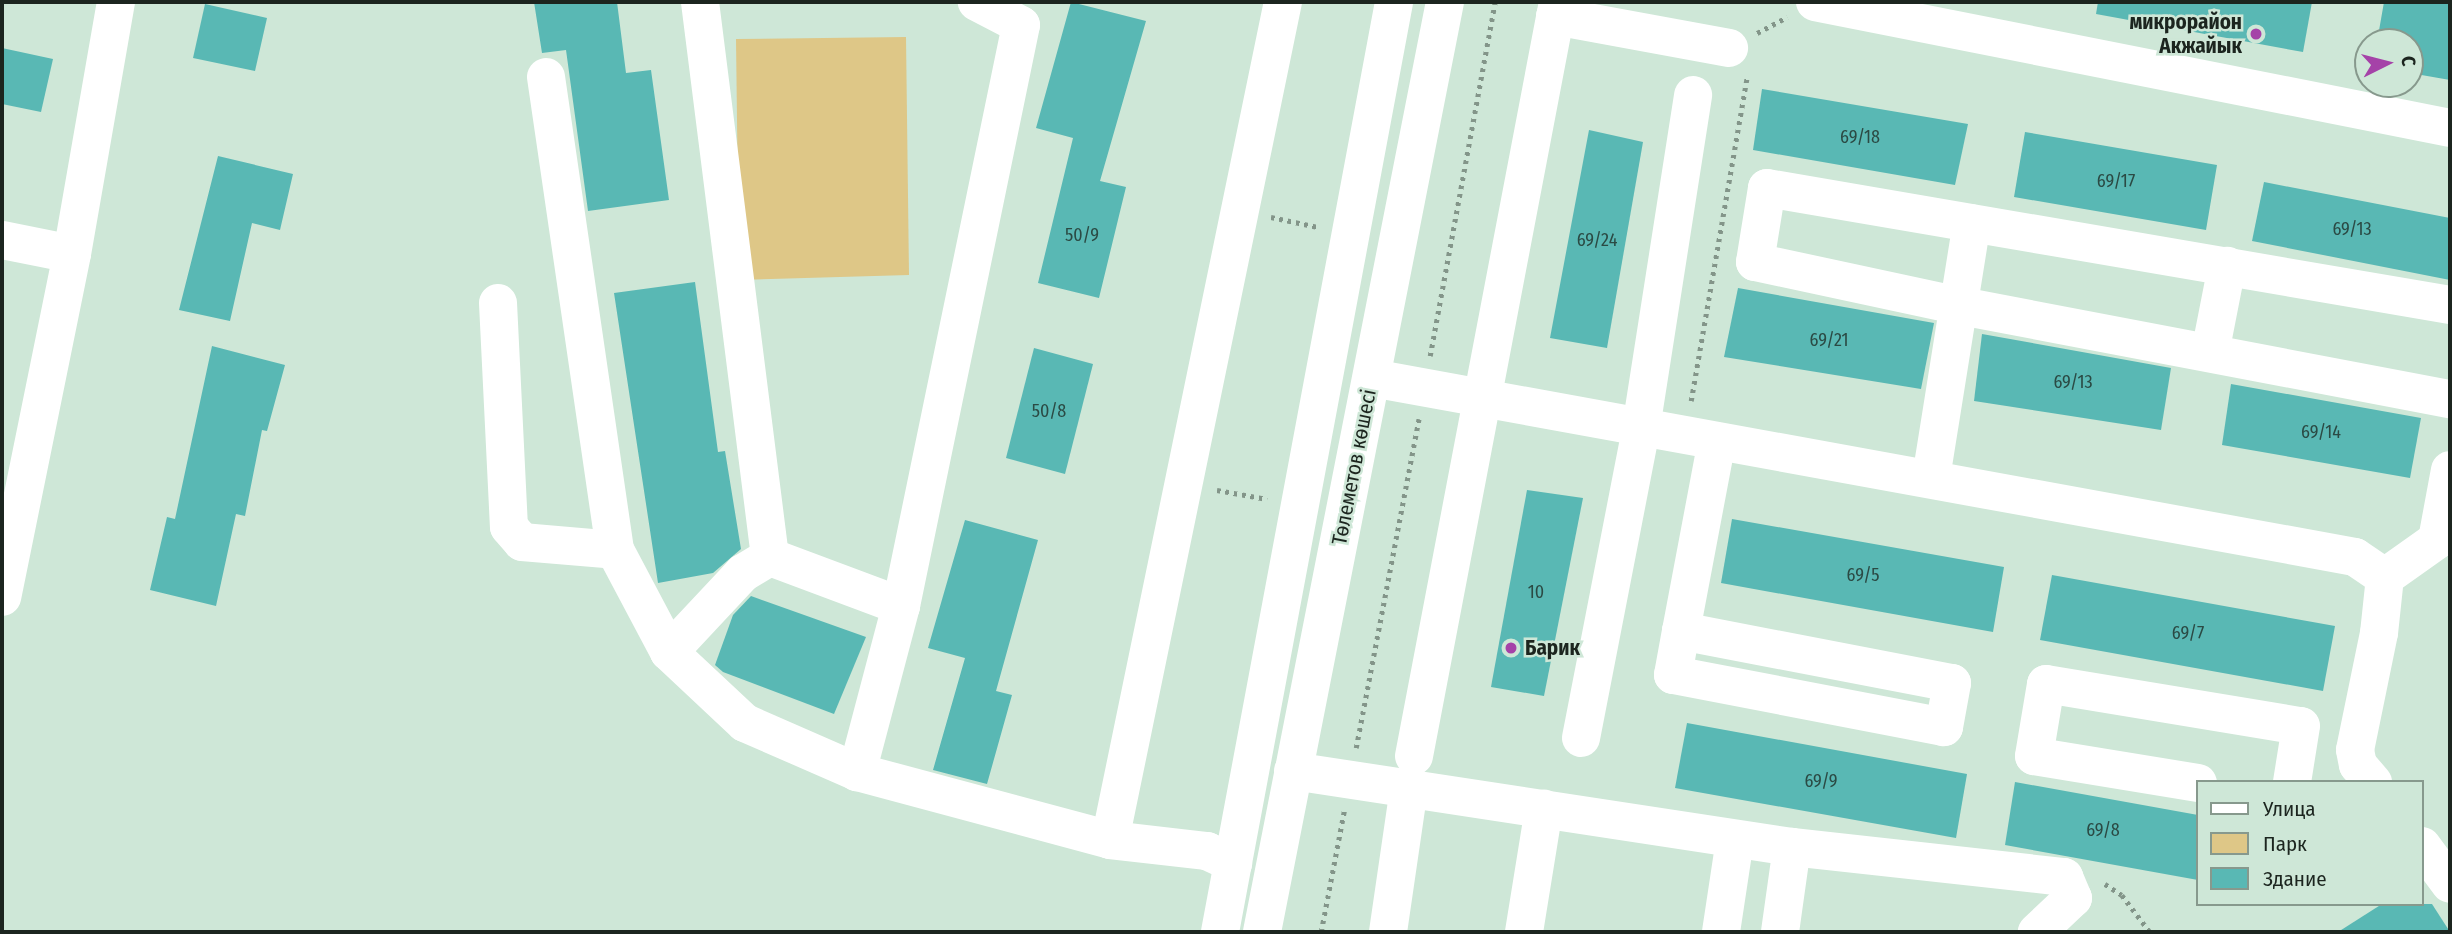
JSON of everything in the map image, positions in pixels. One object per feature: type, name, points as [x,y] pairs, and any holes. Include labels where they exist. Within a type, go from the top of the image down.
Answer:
[{"type":"street","points":[[2,597],[72,254],[116,2]]},
{"type":"street","points":[[700,2],[769,557]]},
{"type":"street","points":[[857,772],[901,606],[1023,13],[977,2]]},
{"type":"street","points":[[1110,840],[1283,2]]},
{"type":"street","points":[[1220,932],[1394,2]]},
{"type":"street","name":"Төлеметов көшесі","points":[[1262,932],[1446,2]]},
{"type":"street","points":[[1815,2],[2450,128]]},
{"type":"street","points":[[1388,932],[1411,772],[1556,9],[1729,48]]},
{"type":"street","points":[[546,77],[615,550],[669,652],[744,723],[857,772],[1110,840],[1207,851],[1233,863]]},
{"type":"street","points":[[1581,738],[1641,428],[1693,95]]},
{"type":"street","points":[[2450,305],[1767,188],[1755,262],[1961,306],[2450,399]]},
{"type":"street","points":[[1931,478],[1961,306],[1972,223]]},
{"type":"street","points":[[2,240],[72,254]]},
{"type":"street","points":[[2210,353],[2227,266]]},
{"type":"street","points":[[498,303],[509,527],[522,542],[615,550]]},
{"type":"street","points":[[1371,378],[1931,478],[2355,558],[2385,577]]},
{"type":"street","points":[[1681,631],[1952,683],[1944,727],[1673,676],[1681,631],[1701,438]]},
{"type":"street","points":[[2299,741],[2364,766],[2385,577],[2437,540],[2450,470]]},
{"type":"street","points":[[769,557],[901,606]]},
{"type":"street","points":[[669,652],[743,573],[769,557]]},
{"type":"street","points":[[2196,783],[2034,756],[2046,684],[2301,726],[2292,780]]},
{"type":"street","points":[[1251,762],[1350,780],[1411,772],[1544,809],[1793,847],[2064,877],[2073,898],[2037,932]]},
{"type":"street","points":[[1524,932],[1544,809]]},
{"type":"street","points":[[1721,932],[1735,839]]},
{"type":"street","points":[[1780,932],[1793,847]]},
{"type":"street","points":[[2424,849],[2450,884]]},
{"type":"path","points":[[1729,48],[1815,2]]},
{"type":"path","points":[[1701,438],[1749,57],[1729,48]]},
{"type":"path","points":[[1238,210],[1322,228]]},
{"type":"path","points":[[1182,485],[1272,499]]},
{"type":"path","points":[[1321,932],[1350,780]]},
{"type":"path","points":[[2064,877],[2098,879],[2122,895],[2150,932]]},
{"type":"green space","points":[[906,37],[909,275],[739,280],[736,39]]},
{"type":"building","points":[[534,2],[617,2],[626,73],[651,70],[669,200],[588,211],[566,50],[542,53]]},
{"type":"building","points":[[1071,2],[1146,21],[1100,181],[1126,187],[1099,298],[1038,283],[1073,138],[1036,128]]},
{"type":"building","name":"микрорайон Акжайык","points":[[2098,2],[2312,2],[2303,52],[2096,14]]},
{"type":"building","points":[[2384,2],[2450,4],[2450,80],[2424,75],[2424,28],[2379,28]]},
{"type":"building","points":[[205,4],[267,18],[255,71],[193,58]]},
{"type":"building","points":[[2,48],[53,59],[41,112],[2,104]]},
{"type":"building","points":[[1762,89],[1968,124],[1955,185],[1753,150]]},
{"type":"building","points":[[1589,130],[1643,142],[1607,348],[1550,338]]},
{"type":"building","points":[[2025,132],[2217,165],[2206,230],[2014,197]]},
{"type":"building","points":[[218,156],[293,174],[280,230],[252,223],[230,321],[179,310]]},
{"type":"building","points":[[2264,182],[2450,218],[2450,280],[2252,241]]},
{"type":"building","points":[[695,282],[718,452],[725,451],[741,549],[713,573],[658,583],[614,293]]},
{"type":"building","points":[[1738,288],[1934,323],[1921,389],[1724,357]]},
{"type":"building","points":[[1982,334],[2171,368],[2161,430],[1974,401]]},
{"type":"building","points":[[212,346],[285,365],[267,431],[262,430],[245,516],[236,514],[216,606],[150,590],[167,517],[175,519]]},
{"type":"building","points":[[1034,348],[1093,364],[1065,474],[1006,458]]},
{"type":"building","points":[[2231,384],[2421,418],[2410,478],[2222,445]]},
{"type":"building","points":[[1527,490],[1583,498],[1544,696],[1491,687]]},
{"type":"building","points":[[1732,519],[2004,567],[1993,632],[1721,583]]},
{"type":"building","points":[[965,520],[1038,540],[996,691],[1012,695],[987,784],[933,770],[965,658],[928,648]]},
{"type":"building","points":[[2052,575],[2335,626],[2323,691],[2040,640]]},
{"type":"building","points":[[751,596],[866,637],[834,714],[723,672],[715,665],[733,615]]},
{"type":"building","points":[[1687,723],[1967,774],[1956,838],[1675,788]]},
{"type":"building","points":[[2015,782],[2196,815],[2196,880],[2005,845]]},
{"type":"building","points":[[2432,904],[2450,932],[2338,932],[2379,906]]},
{"type":"place","name":"микрорайон Акжайык","points":[[2256,34]]},
{"type":"place","name":"Барик","points":[[1511,648]]}]
